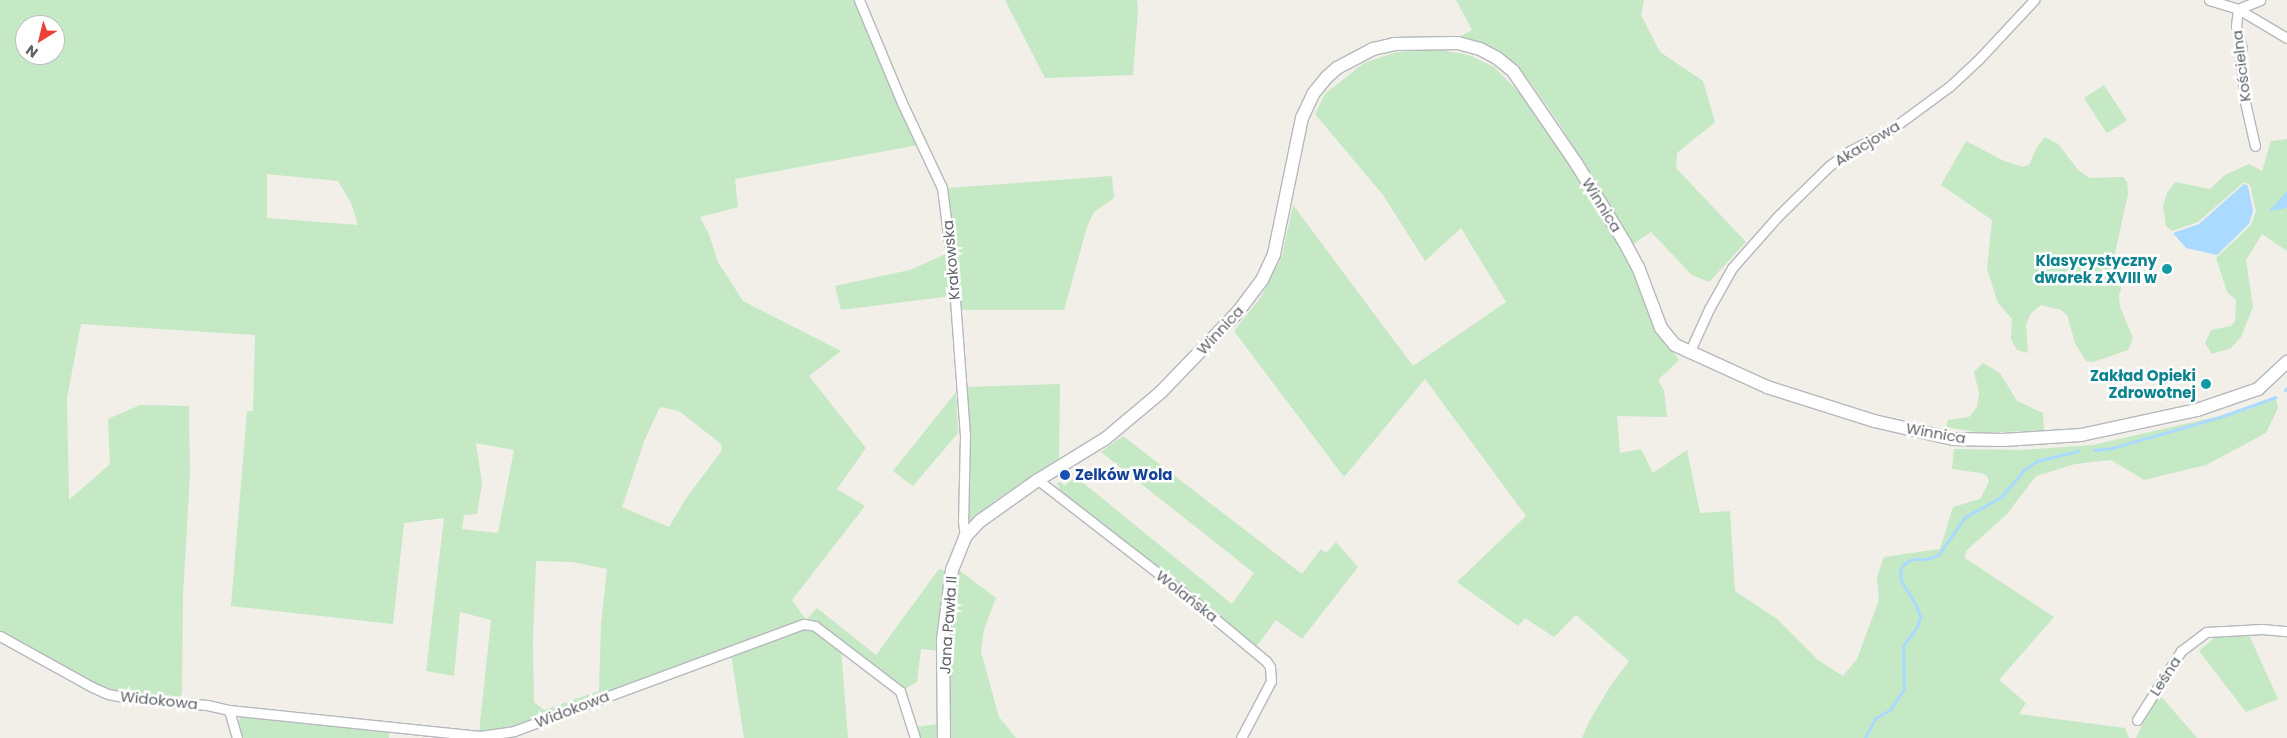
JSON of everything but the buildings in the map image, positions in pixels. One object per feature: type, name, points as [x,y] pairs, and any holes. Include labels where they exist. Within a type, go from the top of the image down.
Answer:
[{"type":"street","name":"Krakowska","points":[[859,0],[903,105],[942,188],[952,272],[965,436],[963,521],[965,536]]},
{"type":"street","name":"Akacjowa","points":[[1689,353],[1709,309],[1732,268],[1778,216],[1829,166],[1850,151],[1893,128],[1950,86],[1979,59],[2034,0]]},
{"type":"street","points":[[2209,0],[2238,9],[2287,38]]},
{"type":"street","name":"Kościelna","points":[[2255,146],[2245,102],[2240,54],[2242,48],[2236,26],[2238,9],[2260,0]]},
{"type":"street","name":"Winnica","points":[[1105,439],[1161,392],[1237,314],[1262,280],[1274,254],[1302,118],[1313,94],[1327,77],[1357,56],[1394,44],[1426,42],[1470,46],[1497,58],[1513,71],[1576,163],[1625,243],[1638,267],[1661,328],[1675,345],[1689,353],[1767,387],[1874,421],[1954,439],[2004,440],[2081,434],[2197,410],[2258,389],[2287,362]]},
{"type":"street","name":"Jana Pawła II","points":[[944,738],[943,640],[952,570],[965,536],[980,521],[1038,480],[1105,439]]},
{"type":"street","name":"Wolańska","points":[[1038,480],[1190,598],[1266,661],[1270,667],[1271,681],[1241,738]]},
{"type":"street","name":"Widokowa","points":[[0,636],[92,688],[108,694],[128,698],[198,704],[229,710],[433,732],[493,736],[514,731],[804,624],[815,626],[900,691],[915,738]]},
{"type":"street","name":"Leśna","points":[[2137,720],[2181,651],[2206,632],[2262,629],[2287,631]]},
{"type":"street","points":[[229,710],[237,738]]},
{"type":"green space","points":[[0,0],[855,0],[918,145],[735,179],[738,207],[700,217],[709,234],[718,262],[743,301],[841,351],[809,376],[866,448],[837,489],[865,506],[792,600],[806,620],[817,608],[876,655],[939,569],[946,571],[938,651],[921,649],[917,682],[903,690],[815,623],[501,730],[479,733],[491,620],[460,612],[454,676],[426,671],[444,518],[404,523],[393,624],[231,606],[247,411],[253,411],[255,335],[81,324],[67,398],[69,500],[110,464],[108,419],[140,405],[189,406],[190,474],[183,595],[182,700],[116,693],[96,687],[0,631]],"holes":[[[267,174],[338,181],[351,203],[358,225],[267,218]],[[660,407],[679,411],[721,444],[722,450],[685,500],[669,527],[622,507],[645,439]],[[476,443],[514,450],[498,533],[462,529],[464,515],[477,514],[482,483]],[[536,561],[572,562],[607,569],[601,624],[599,691],[544,710],[534,702],[533,640]]]},
{"type":"green space","points":[[1005,0],[1137,0],[1138,10],[1133,75],[1045,78]]},
{"type":"green space","points":[[1456,0],[1644,0],[1641,15],[1660,52],[1703,81],[1715,122],[1677,153],[1676,168],[1746,242],[1709,282],[1692,275],[1651,232],[1633,244],[1620,227],[1562,128],[1526,76],[1500,52],[1459,37],[1472,30]]},
{"type":"green space","points":[[1440,50],[1469,55],[1494,67],[1528,101],[1615,234],[1636,274],[1654,324],[1679,360],[1658,380],[1664,391],[1667,417],[1617,416],[1620,453],[1641,449],[1653,473],[1687,450],[1700,513],[1730,511],[1735,591],[1777,619],[1818,660],[1843,676],[1857,659],[1879,600],[1877,577],[1884,557],[1940,549],[1953,507],[1980,499],[1989,482],[1987,476],[1981,473],[1952,469],[1954,449],[2022,450],[2093,445],[2250,409],[2275,396],[2278,408],[2266,433],[2206,465],[2144,480],[2111,460],[2075,464],[2036,476],[2007,514],[1966,551],[1965,558],[2054,617],[1999,680],[2026,703],[2019,714],[2125,728],[2129,738],[1582,738],[1590,720],[1611,685],[1629,661],[1576,615],[1554,637],[1525,618],[1518,626],[1457,582],[1526,516],[1425,379],[1344,477],[1234,331],[1261,297],[1282,256],[1293,205],[1413,366],[1506,302],[1461,228],[1425,261],[1383,195],[1315,114],[1325,94],[1364,63],[1397,52]]},
{"type":"green space","points":[[2104,85],[2127,120],[2107,133],[2084,98]]},
{"type":"green space","points":[[2045,137],[2058,144],[2079,171],[2090,178],[2123,177],[2127,182],[2128,194],[2115,253],[2124,283],[2119,295],[2120,307],[2133,338],[2128,350],[2093,362],[2086,361],[2075,343],[2067,315],[2061,310],[2041,305],[2031,313],[2026,324],[2028,353],[2017,350],[2011,339],[2012,319],[1998,303],[1987,269],[1992,220],[1941,185],[1966,141],[2004,161],[2023,167],[2029,165],[2037,147]]},
{"type":"green space","points":[[2287,139],[2287,251],[2262,234],[2246,260],[2253,307],[2241,337],[2231,348],[2212,354],[2205,343],[2211,330],[2231,326],[2235,321],[2236,300],[2227,292],[2216,258],[2251,225],[2256,211],[2250,185],[2244,182],[2198,222],[2172,231],[2166,226],[2163,206],[2167,193],[2175,182],[2210,189],[2225,175],[2249,164],[2262,171],[2271,141]]},
{"type":"green space","points":[[1112,176],[1114,198],[1094,212],[1087,227],[1064,310],[962,310],[948,188]]},
{"type":"green space","points":[[948,253],[951,296],[841,310],[835,286],[910,270]]},
{"type":"green space","points":[[1983,363],[2000,373],[2017,401],[2043,413],[2044,430],[1982,433],[1946,427],[1948,420],[1969,417],[1977,407],[1979,393],[1974,372]]},
{"type":"green space","points":[[1060,384],[1059,464],[1026,484],[1024,482],[994,501],[996,504],[971,523],[969,519],[971,444],[966,387]]},
{"type":"green space","points":[[956,392],[958,433],[913,486],[893,471]]},
{"type":"green space","points":[[1123,436],[1302,574],[1321,549],[1326,553],[1336,542],[1358,567],[1302,639],[1276,620],[1256,647],[1062,493],[1057,483],[1061,482],[1064,486],[1076,477],[1232,604],[1254,573],[1101,452]]},
{"type":"green space","points":[[959,570],[996,598],[984,629],[981,652],[999,717],[1016,738],[949,738],[952,612]]},
{"type":"green space","points":[[813,627],[841,648],[848,738],[744,738],[731,654],[796,628]]},
{"type":"green space","points":[[2249,635],[2278,699],[2246,712],[2199,651],[2214,638]]},
{"type":"green space","points":[[2160,695],[2197,738],[2136,738]]},
{"type":"green space","points":[[240,717],[388,731],[389,738],[242,738],[237,725]]},
{"type":"green space","points":[[938,724],[938,738],[917,738],[914,727]]},
{"type":"water","points":[[2244,184],[2248,186],[2253,211],[2249,224],[2217,255],[2186,248],[2173,233],[2199,224]]},
{"type":"water","points":[[2287,191],[2287,208],[2271,211],[2270,210]]},
{"type":"waterway","points":[[2094,450],[2112,448],[2220,417],[2276,397]]},
{"type":"waterway","points":[[1865,738],[1875,718],[1890,710],[1904,689],[1903,646],[1917,627],[1920,617],[1917,607],[1901,580],[1900,570],[1904,564],[1912,559],[1927,559],[1938,555],[1965,517],[2001,497],[2024,470],[2037,461],[2078,451]]},
{"type":"place","name":"Klasycystyczny dworek z XVIII w","points":[[2167,269]]},
{"type":"place","name":"Zakład Opieki Zdrowotnej","points":[[2206,384]]},
{"type":"place","name":"Zelków Wola","points":[[1065,475]]}]
